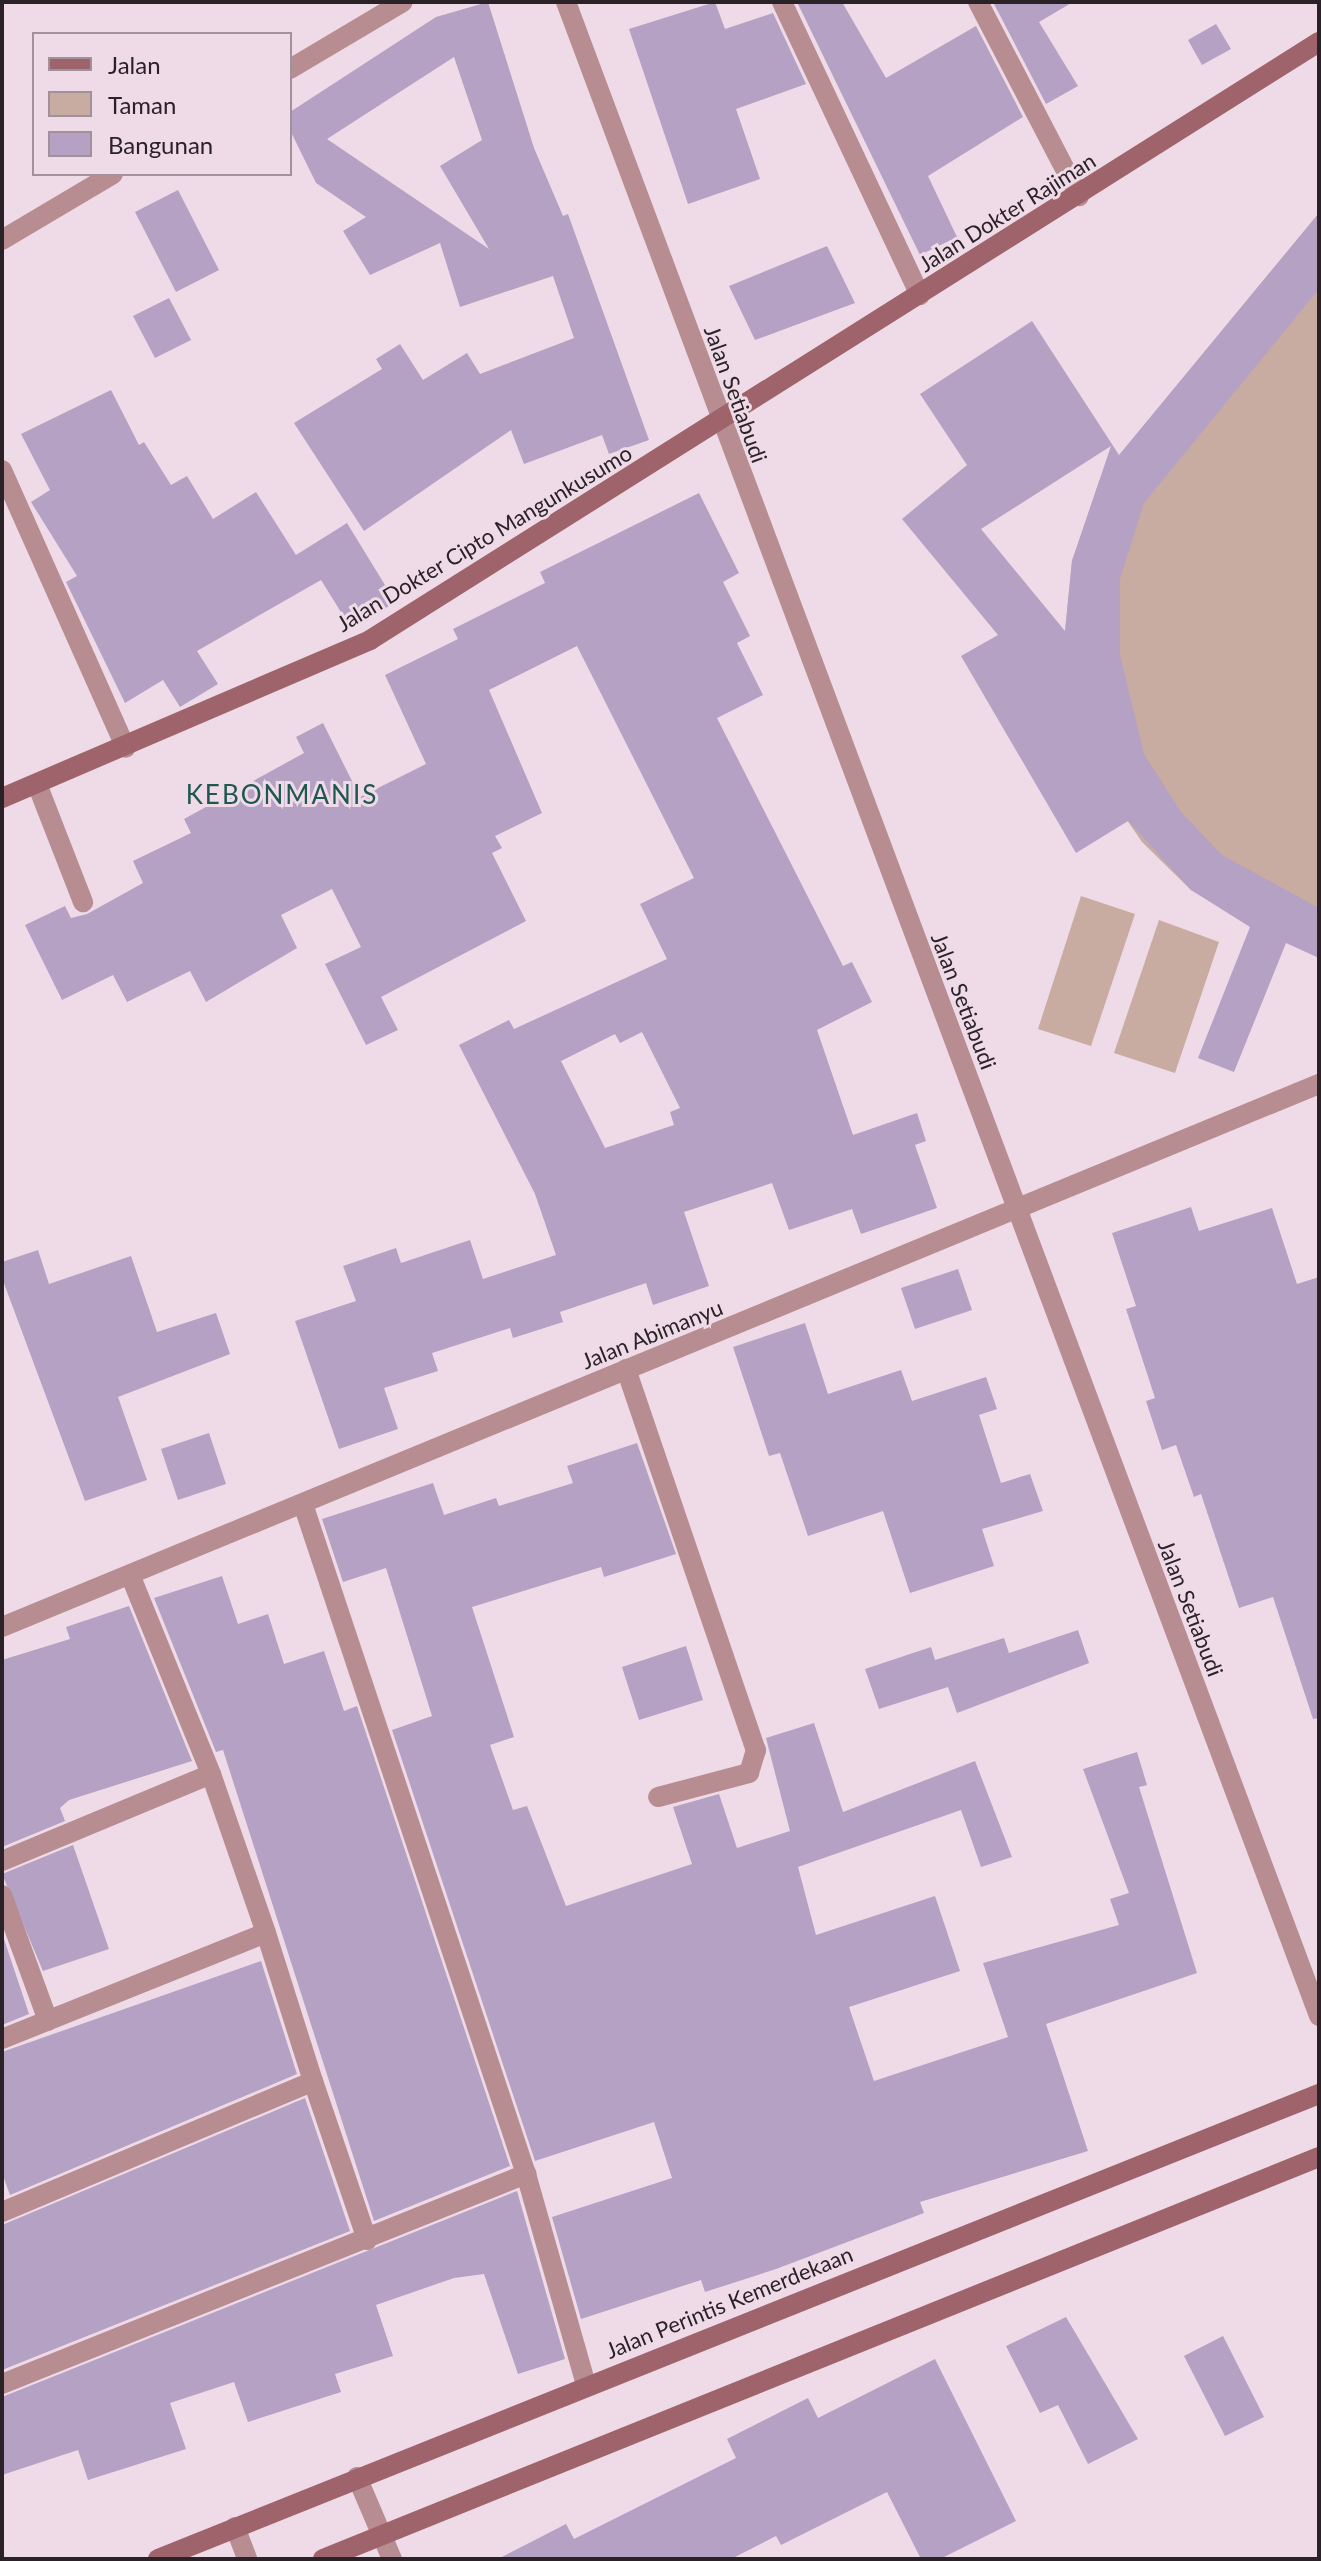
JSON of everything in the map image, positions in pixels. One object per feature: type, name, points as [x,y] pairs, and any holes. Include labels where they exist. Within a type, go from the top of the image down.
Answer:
[{"type":"main road","name":"Jalan Dokter Rajiman","points":[[721,423],[1319,42]]},
{"type":"main road","name":"Jalan Dokter Cipto Mangunkusumo","points":[[2,798],[126,748],[370,640],[721,423]]},
{"type":"main road","name":"Jalan Perintis Kemerdekaan","points":[[158,2559],[586,2384],[1319,2094]]},
{"type":"main road","points":[[323,2559],[1319,2157]]},
{"type":"street","points":[[292,68],[403,2]]},
{"type":"street","name":"Jalan Setiabudi","points":[[566,2],[1319,2016]]},
{"type":"street","points":[[782,2],[920,295]]},
{"type":"street","points":[[978,2],[1079,196]]},
{"type":"street","points":[[2,240],[110,176]]},
{"type":"street","points":[[2,470],[126,748]]},
{"type":"street","points":[[37,784],[83,902]]},
{"type":"street","name":"Jalan Abimanyu","points":[[2,1627],[131,1577],[626,1369],[1017,1213],[1319,1084]]},
{"type":"street","points":[[626,1369],[756,1750],[749,1773],[658,1797]]},
{"type":"street","points":[[303,1504],[526,2174],[586,2384]]},
{"type":"street","points":[[131,1577],[211,1774],[367,2240]]},
{"type":"street","points":[[2,1861],[211,1774]]},
{"type":"street","points":[[2,1895],[48,2021]]},
{"type":"street","points":[[2,2039],[266,1933]]},
{"type":"street","points":[[2,2212],[313,2081]]},
{"type":"street","points":[[2,2384],[526,2174]]},
{"type":"street","points":[[357,2477],[392,2559]]},
{"type":"street","points":[[235,2527],[247,2559]]},
{"type":"green space","points":[[1319,213],[1319,958],[1191,890],[1142,842],[1099,779],[1065,632],[1072,561],[1100,479]]},
{"type":"green space","points":[[1081,896],[1135,914],[1091,1046],[1038,1029]]},
{"type":"green space","points":[[1159,920],[1219,942],[1175,1073],[1114,1053]]},
{"type":"building","points":[[488,2],[534,148],[563,216],[568,214],[649,440],[609,454],[602,435],[524,464],[511,430],[364,531],[294,423],[382,369],[376,359],[400,344],[423,380],[467,353],[480,374],[574,338],[553,276],[460,307],[440,243],[370,275],[343,231],[366,217],[316,183],[292,134],[292,111],[436,17]],"holes":[[[454,57],[482,140],[440,166],[489,249],[327,139]]]},
{"type":"building","points":[[715,2],[725,29],[773,13],[806,84],[736,109],[760,179],[688,204],[629,29]]},
{"type":"building","points":[[842,2],[886,78],[976,26],[1023,117],[928,176],[957,237],[920,255],[798,4]]},
{"type":"building","points":[[993,2],[1073,2],[1039,22],[1078,86],[1046,104]]},
{"type":"building","points":[[1216,24],[1231,49],[1202,65],[1188,40]]},
{"type":"building","points":[[178,190],[219,270],[176,292],[135,212]]},
{"type":"building","points":[[1319,213],[1319,289],[1144,503],[1120,579],[1120,655],[1144,754],[1181,812],[1222,855],[1319,908],[1319,958],[1286,943],[1234,1072],[1198,1058],[1250,927],[1191,890],[1128,821],[1076,853],[961,656],[998,635],[902,519],[967,465],[920,394],[1032,321],[1119,455]],"holes":[[[1111,446],[1072,561],[1065,631],[981,529]]]},
{"type":"building","points":[[827,246],[855,303],[755,340],[729,286]]},
{"type":"building","points":[[169,298],[191,340],[155,358],[133,316]]},
{"type":"building","points":[[111,390],[139,445],[144,442],[171,485],[187,476],[213,519],[256,492],[296,555],[347,523],[396,603],[349,625],[321,580],[197,651],[218,684],[180,707],[163,680],[125,703],[66,582],[77,576],[31,502],[50,490],[21,434]]},
{"type":"building","points":[[699,493],[739,573],[723,582],[750,636],[737,643],[763,695],[717,718],[843,966],[852,962],[872,1002],[817,1030],[853,1135],[917,1113],[926,1141],[915,1145],[937,1208],[861,1234],[852,1209],[789,1230],[772,1183],[684,1212],[709,1286],[653,1305],[646,1283],[560,1312],[563,1322],[513,1338],[510,1328],[432,1353],[438,1371],[384,1388],[398,1429],[339,1449],[295,1321],[356,1301],[343,1266],[396,1248],[401,1263],[470,1240],[483,1279],[556,1255],[535,1194],[459,1045],[509,1020],[514,1029],[667,959],[640,904],[694,878],[577,646],[489,690],[542,813],[495,836],[502,848],[492,853],[526,921],[381,997],[398,1030],[366,1045],[325,964],[361,947],[332,889],[281,915],[297,948],[206,1002],[190,971],[127,1002],[113,975],[62,1000],[25,925],[65,906],[71,918],[87,914],[143,883],[133,861],[191,833],[184,819],[304,753],[296,737],[323,723],[360,797],[426,764],[385,675],[458,639],[453,629],[545,583],[540,572]],"holes":[[[642,1032],[680,1108],[670,1112],[674,1125],[605,1148],[561,1061],[615,1034],[620,1043]]]},
{"type":"building","points":[[1191,1207],[1199,1231],[1272,1208],[1297,1284],[1319,1277],[1319,1718],[1313,1719],[1273,1597],[1239,1608],[1201,1494],[1194,1497],[1176,1445],[1162,1450],[1146,1401],[1155,1398],[1126,1309],[1136,1306],[1112,1233]]},
{"type":"building","points":[[38,1250],[49,1284],[131,1256],[157,1332],[216,1313],[230,1354],[118,1397],[147,1480],[85,1501],[2,1278],[2,1262]]},
{"type":"building","points":[[958,1269],[972,1310],[915,1329],[901,1288]]},
{"type":"building","points":[[805,1323],[828,1394],[901,1370],[912,1401],[986,1377],[997,1409],[979,1415],[1001,1483],[1030,1474],[1043,1511],[982,1529],[994,1566],[910,1593],[883,1511],[808,1536],[780,1453],[769,1456],[733,1347]]},
{"type":"building","points":[[209,1433],[226,1484],[178,1500],[161,1449]]},
{"type":"building","points":[[637,1443],[676,1554],[604,1577],[601,1567],[472,1607],[514,1737],[490,1745],[513,1810],[527,1806],[566,1906],[692,1864],[673,1807],[719,1794],[737,1848],[790,1831],[766,1738],[814,1723],[843,1812],[975,1761],[1012,1857],[981,1867],[961,1810],[798,1867],[816,1935],[935,1896],[960,1971],[849,2007],[874,2081],[1008,2037],[983,1963],[1119,1925],[1110,1899],[1129,1893],[1083,1769],[1137,1752],[1147,1785],[1139,1787],[1197,1973],[1046,2024],[1088,2151],[920,2202],[924,2213],[776,2269],[705,2292],[701,2280],[581,2319],[552,2217],[672,2178],[654,2122],[535,2161],[392,1730],[432,1716],[386,1568],[343,1582],[322,1519],[433,1483],[444,1515],[496,1498],[499,1506],[573,1483],[567,1466]]},
{"type":"building","points":[[222,1576],[238,1624],[268,1614],[284,1664],[324,1651],[344,1711],[357,1706],[510,2166],[374,2221],[223,1750],[216,1752],[154,1598]]},
{"type":"building","points":[[129,1606],[192,1761],[69,1800],[60,1808],[65,1821],[2,1847],[2,1660],[70,1639],[66,1627]]},
{"type":"building","points":[[1078,1630],[1089,1663],[957,1713],[948,1687],[879,1709],[865,1669],[931,1647],[935,1660],[1004,1638],[1009,1653]]},
{"type":"building","points":[[686,1646],[703,1700],[639,1720],[622,1667]]},
{"type":"building","points":[[73,1845],[109,1949],[43,1971],[2,1874]]},
{"type":"building","points":[[2,1933],[29,2014],[2,2025]]},
{"type":"building","points":[[261,1961],[297,2074],[10,2195],[2,2173],[2,2052]]},
{"type":"building","points":[[305,2098],[350,2231],[2,2370],[2,2225]]},
{"type":"building","points":[[517,2191],[565,2359],[518,2374],[484,2274],[454,2278],[376,2305],[393,2356],[335,2374],[341,2392],[248,2422],[234,2382],[170,2403],[186,2449],[88,2480],[78,2450],[2,2475],[2,2397]]},
{"type":"building","points":[[1066,2317],[1138,2439],[1088,2464],[1058,2405],[1040,2413],[1006,2346]]},
{"type":"building","points":[[1223,2336],[1264,2417],[1225,2436],[1184,2356]]},
{"type":"building","points":[[935,2359],[1016,2521],[940,2559],[921,2559],[887,2492],[781,2545],[776,2536],[731,2559],[498,2559],[566,2524],[574,2539],[736,2458],[727,2439],[808,2398],[818,2418]]},
{"type":"district","name":"KEBONMANIS","points":[[282,795]]}]
